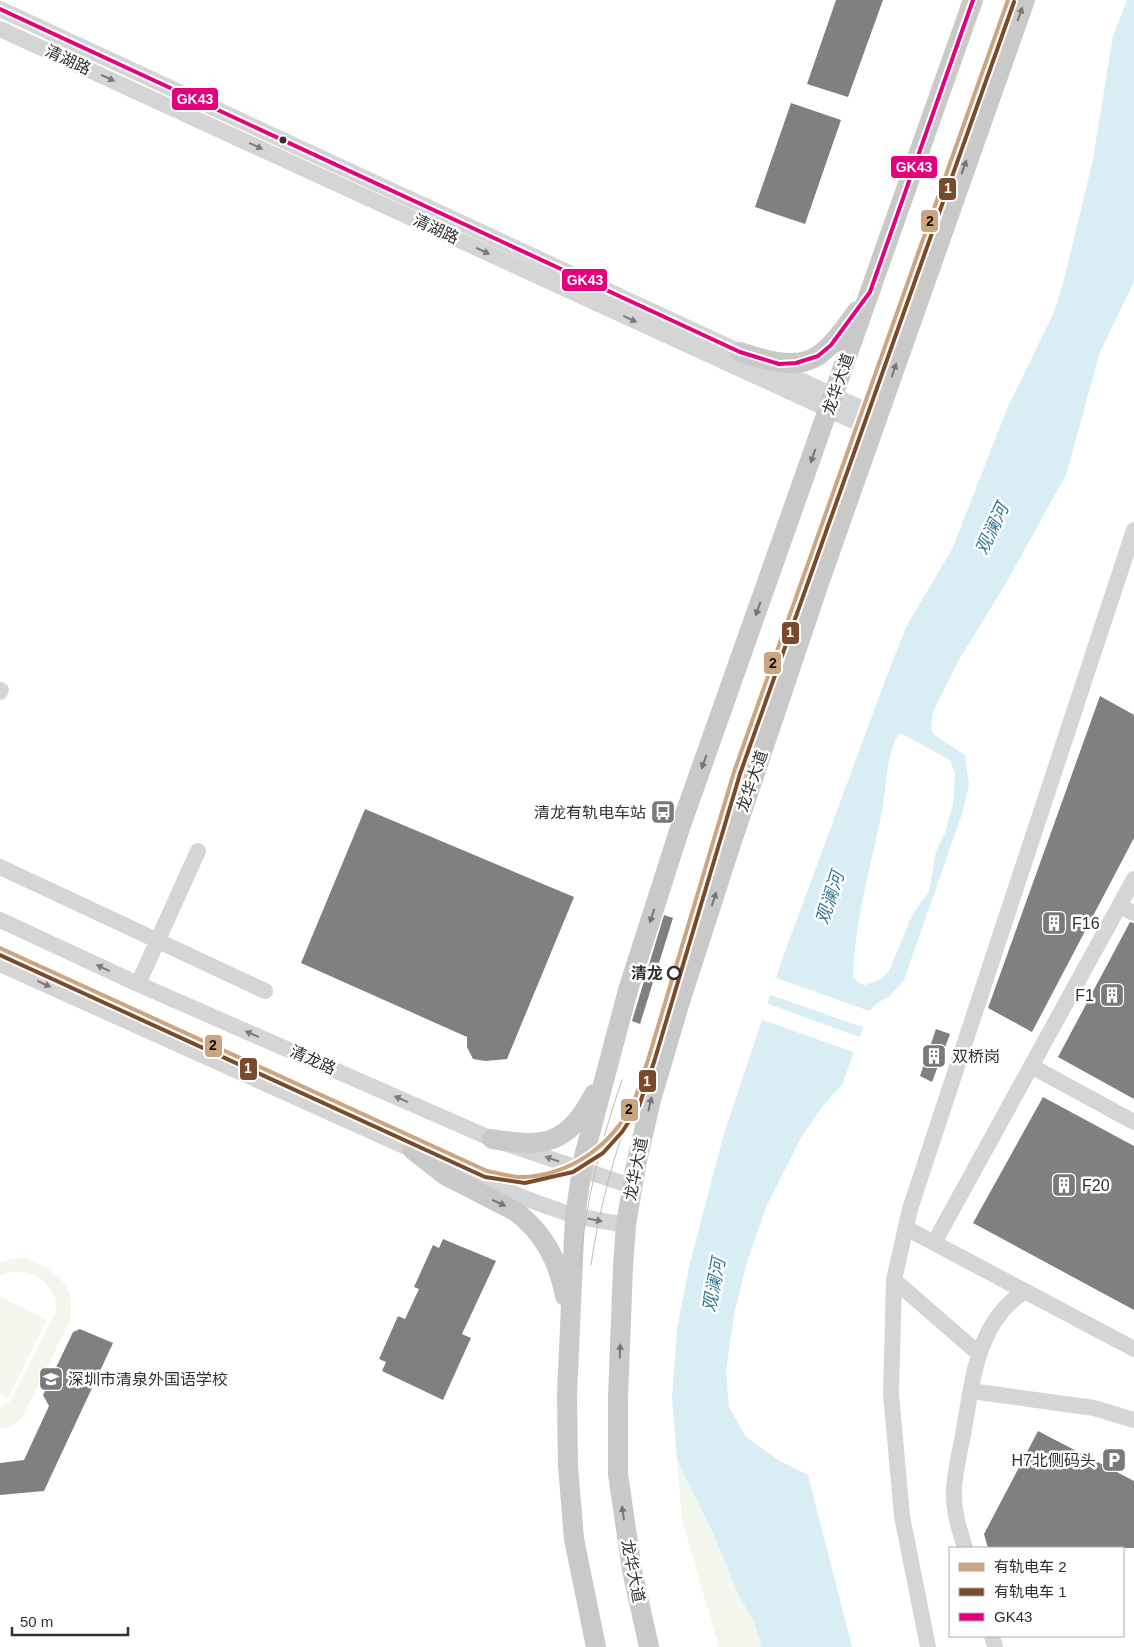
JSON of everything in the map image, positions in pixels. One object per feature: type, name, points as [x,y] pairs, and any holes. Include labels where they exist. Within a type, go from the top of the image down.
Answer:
[{"type":"main road","name":"龙华大道","points":[[596,1647],[574,1539],[569,1484],[567,1394],[575,1216],[581,1170],[628,990],[680,828],[973,0]]},
{"type":"main road","name":"龙华大道","points":[[649,1647],[632,1570],[618,1474],[618,1398],[626,1225],[631,1186],[651,1100],[679,1006],[819,583],[1025,0]]},
{"type":"main road","points":[[740,352],[771,362],[790,364],[818,356],[831,345],[870,292]]},
{"type":"main road","points":[[492,1139],[532,1144],[561,1136],[589,1104],[608,1068]]},
{"type":"main road","points":[[413,1150],[452,1180],[515,1211],[534,1228],[545,1241],[557,1264],[570,1322]]},
{"type":"street","name":"清湖路","points":[[0,9],[740,352],[831,403]]},
{"type":"street","name":"清湖路","points":[[0,29],[875,423]]},
{"type":"street","points":[[928,1647],[901,1507],[891,1394],[894,1280],[910,1209],[1134,530]]},
{"type":"street","points":[[138,984],[198,851]]},
{"type":"street","points":[[0,867],[266,991]]},
{"type":"street","points":[[934,1243],[1134,879]]},
{"type":"street","points":[[1119,906],[1134,914]]},
{"type":"street","name":"清龙路","points":[[0,920],[138,984],[492,1139],[631,1186]]},
{"type":"street","points":[[0,964],[532,1202],[575,1216],[626,1225]]},
{"type":"street","points":[[1031,1066],[1134,1122]]},
{"type":"street","points":[[906,1228],[1134,1349]]},
{"type":"street","points":[[894,1280],[978,1353]]},
{"type":"street","points":[[965,1547],[955,1517],[954,1489],[978,1353],[992,1324],[1011,1300],[1025,1291]]},
{"type":"street","points":[[971,1391],[1094,1408],[1134,1420]]},
{"type":"shaded area","points":[[26,1258],[47,1269],[63,1282],[68,1289],[71,1299],[71,1310],[69,1323],[22,1418],[9,1427],[0,1428],[0,1408],[10,1401],[56,1311],[54,1295],[45,1282],[23,1272],[7,1273],[0,1276],[0,1263],[12,1259]]},
{"type":"shaded area","points":[[0,1296],[47,1320],[8,1398],[0,1394]]},
{"type":"shaded area","points":[[677,1460],[713,1533],[738,1594],[754,1622],[761,1647],[719,1647],[682,1520]]},
{"type":"water","name":"观澜河","points":[[1127,0],[1134,0],[1134,282],[1100,352],[1066,475],[1005,585],[957,663],[933,712],[931,727],[933,734],[965,755],[969,784],[963,811],[904,980],[890,996],[877,1003],[869,1012],[842,1085],[825,1103],[802,1136],[767,1205],[747,1262],[734,1315],[726,1371],[729,1407],[746,1437],[780,1461],[808,1475],[852,1647],[761,1647],[754,1622],[738,1594],[713,1533],[677,1460],[672,1398],[677,1329],[690,1263],[723,1137],[783,957],[886,678],[906,627],[952,549],[1007,409],[1053,314],[1063,284],[1093,159],[1113,36]],"holes":[[[900,733],[950,760],[955,774],[953,804],[945,833],[936,851],[929,892],[913,913],[889,971],[881,979],[865,985],[859,983],[853,977],[857,934],[882,811],[892,748]]]},
{"type":"pier","points":[[774,977],[872,1012],[865,1028],[768,994]]},
{"type":"pier","points":[[766,1003],[862,1038],[856,1053],[760,1019]]},
{"type":"building","points":[[836,0],[883,0],[848,97],[807,84]]},
{"type":"building","points":[[791,103],[841,120],[805,224],[755,207]]},
{"type":"building","name":"F16","points":[[1100,696],[1134,715],[1134,838],[1032,1032],[988,1008]]},
{"type":"building","points":[[365,809],[574,897],[507,1059],[486,1061],[473,1059],[467,1047],[467,1037],[301,963]]},
{"type":"building","points":[[664,915],[673,918],[640,1024],[632,1021]]},
{"type":"building","name":"F1","points":[[1130,922],[1134,923],[1134,1099],[1058,1057]]},
{"type":"building","name":"双桥岗","points":[[936,1029],[950,1034],[932,1082],[920,1076]]},
{"type":"building","name":"F20","points":[[1043,1097],[1134,1146],[1134,1310],[973,1223]]},
{"type":"building","points":[[443,1239],[496,1261],[462,1334],[471,1338],[443,1400],[382,1371],[386,1362],[379,1359],[398,1316],[405,1319],[419,1289],[414,1287],[433,1245],[439,1248]]},
{"type":"building","points":[[80,1329],[113,1343],[44,1491],[0,1495],[0,1463],[24,1460],[49,1406],[43,1395],[73,1332]]},
{"type":"building","points":[[1038,1431],[1134,1481],[1134,1548],[988,1547],[984,1534]]},
{"type":"tram line","name":"2","points":[[0,948],[487,1171],[520,1177],[542,1175],[574,1163],[589,1155],[602,1144],[624,1118],[637,1093],[734,772],[1008,0]]},
{"type":"tram line","name":"1","points":[[0,955],[485,1177],[525,1183],[573,1172],[603,1153],[622,1132],[639,1106],[654,1062],[740,774],[1014,2]]},
{"type":"tram line","points":[[580,1265],[586,1217],[595,1171],[622,1080]]},
{"type":"tram line","points":[[591,1265],[598,1222],[608,1180],[635,1097]]},
{"type":"transit line","name":"GK43","points":[[0,9],[740,352],[779,364],[796,363],[818,356],[831,345],[870,292],[973,0]]},
{"type":"place","name":"清龙有轨电车站","points":[[663,812]]},
{"type":"place","name":"F16","points":[[1054,923]]},
{"type":"place","name":"清龙","points":[[674,973]]},
{"type":"place","name":"F1","points":[[1112,995]]},
{"type":"place","name":"双桥岗","points":[[934,1056]]},
{"type":"place","name":"F20","points":[[1064,1185]]},
{"type":"place","name":"深圳市清泉外国语学校","points":[[51,1379]]},
{"type":"place","name":"H7北侧码头","points":[[1114,1460]]}]
